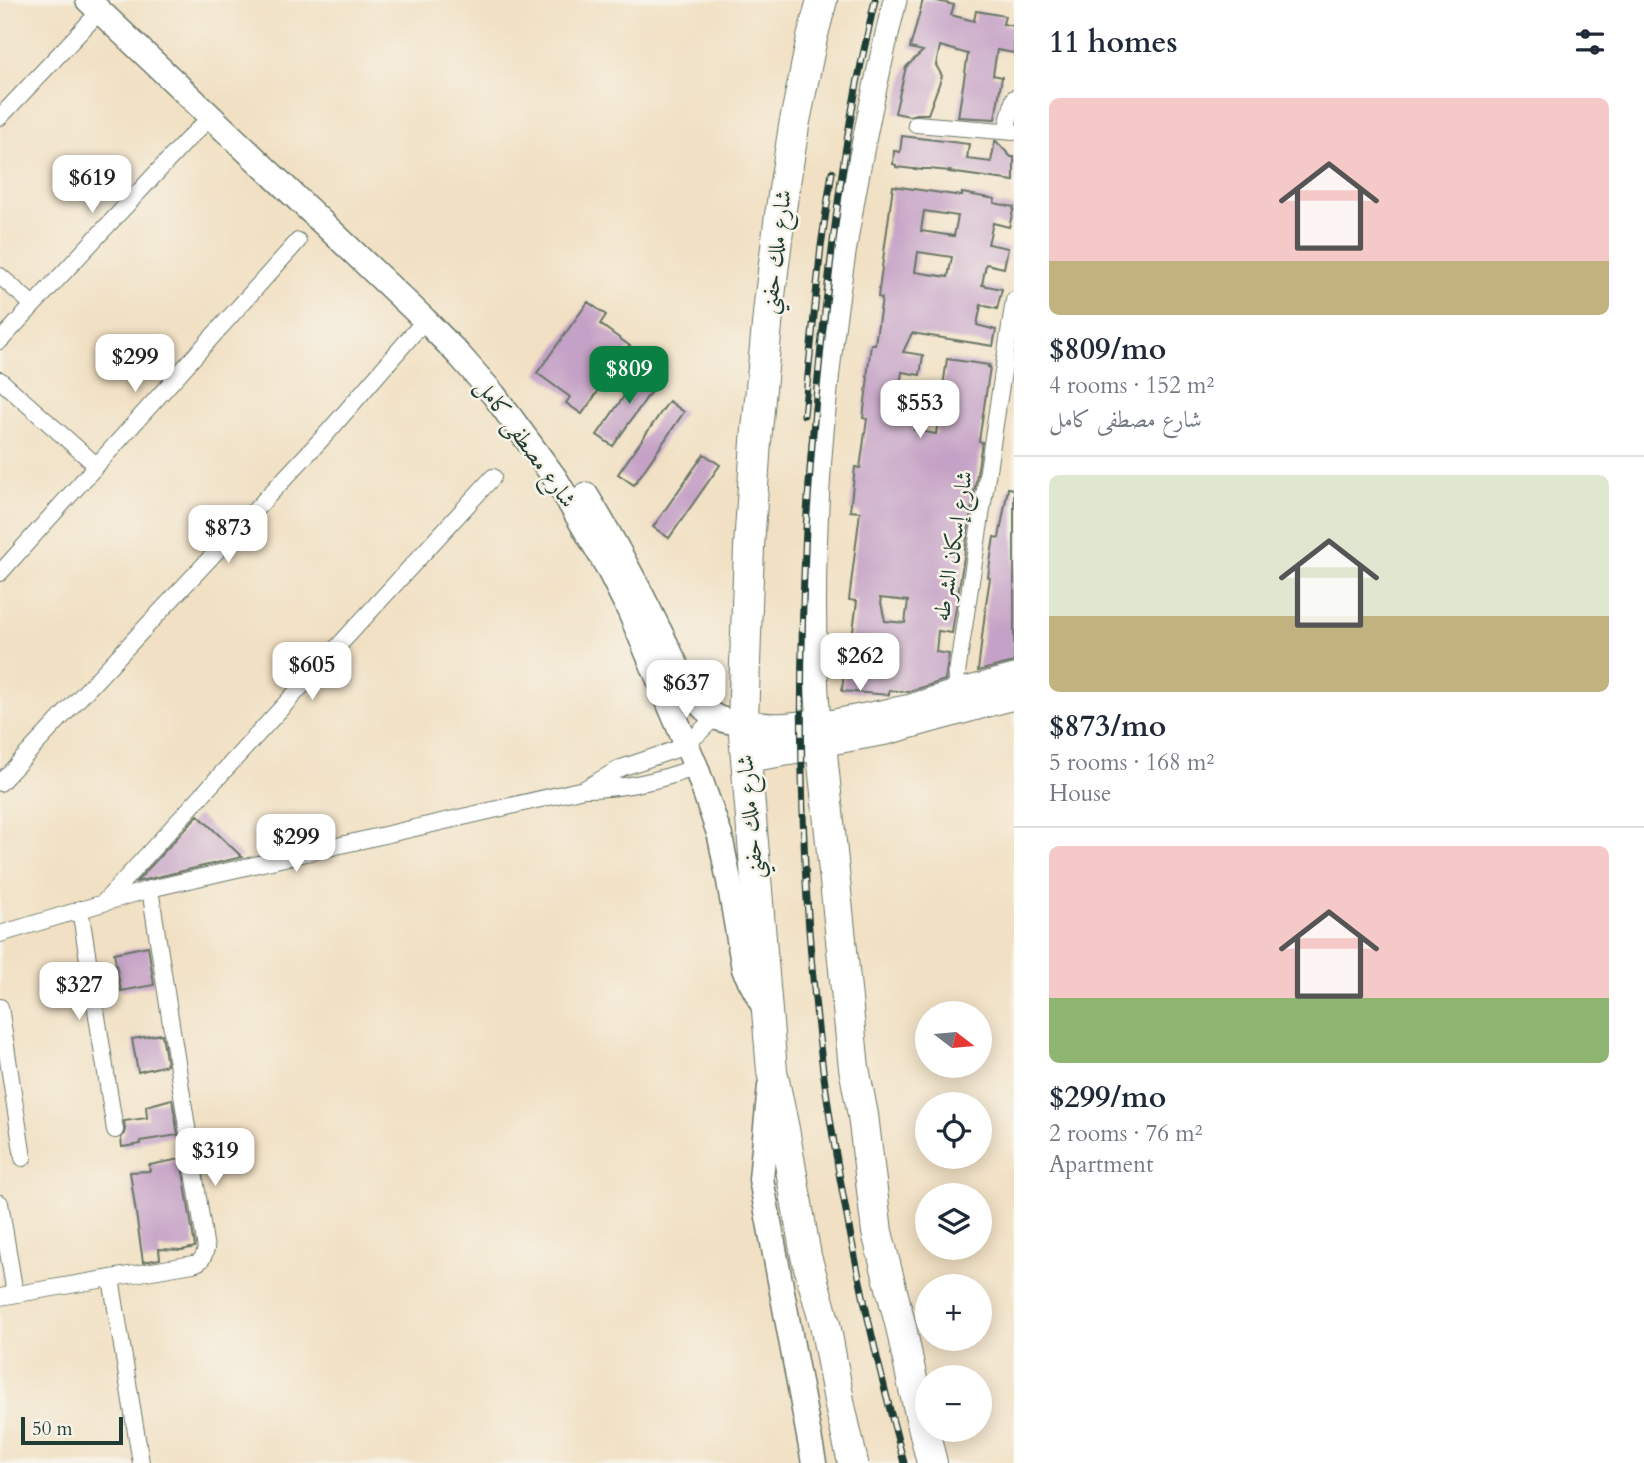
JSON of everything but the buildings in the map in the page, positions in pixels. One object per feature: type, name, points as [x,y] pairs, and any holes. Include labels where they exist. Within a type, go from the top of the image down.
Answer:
[{"type":"highway","name":"شارع ملك حفني","points":[[822,0],[792,137],[766,327],[751,520],[746,736],[772,1072],[806,1256],[825,1324],[839,1406],[853,1463]]},
{"type":"highway","name":"شارع ملك حفني","points":[[746,736],[768,535],[781,365],[794,249],[820,86],[840,0]]},
{"type":"highway","points":[[746,736],[819,734],[854,1069],[863,1115],[877,1232],[932,1463]]},
{"type":"main road","name":"شارع مصطفى كامل","points":[[100,4],[435,306],[505,383],[583,489],[627,566],[687,685],[701,705],[746,736]]},
{"type":"main road","name":"شارع مصطفى كامل","points":[[100,4],[211,117],[425,320],[494,395],[555,478],[582,521],[630,612],[683,772],[720,836],[744,969],[766,1011]]},
{"type":"main road","points":[[772,1072],[761,1179],[814,1463]]},
{"type":"street","points":[[819,734],[815,653],[815,554],[826,390],[841,271],[867,123],[895,0]]},
{"type":"street","points":[[0,117],[100,4]]},
{"type":"street","points":[[916,124],[1010,132],[1014,98]]},
{"type":"street","points":[[0,341],[211,117]]},
{"type":"street","points":[[0,573],[298,241]]},
{"type":"street","points":[[0,276],[33,305]]},
{"type":"street","name":"شارع إسكان الشرطه","points":[[950,715],[1014,300]]},
{"type":"street","points":[[0,783],[329,431],[425,320]]},
{"type":"street","points":[[0,380],[96,465]]},
{"type":"street","points":[[104,902],[494,477]]},
{"type":"street","points":[[819,734],[1014,676]]},
{"type":"street","points":[[819,734],[887,733],[1014,698]]},
{"type":"street","points":[[584,789],[621,768],[677,748],[746,736]]},
{"type":"street","points":[[0,934],[150,889],[584,789],[628,787],[683,772]]},
{"type":"street","points":[[0,1203],[7,1295],[199,1263],[203,1258],[206,1249],[150,889]]},
{"type":"street","points":[[80,909],[115,1130]]},
{"type":"street","points":[[0,1007],[23,1158]]},
{"type":"street","points":[[111,1278],[141,1463]]},
{"type":"railway","points":[[875,0],[843,166],[815,407],[803,597],[802,800],[809,935],[830,1119],[857,1268],[904,1463]]},
{"type":"railway","points":[[804,415],[821,246],[832,172]]}]
